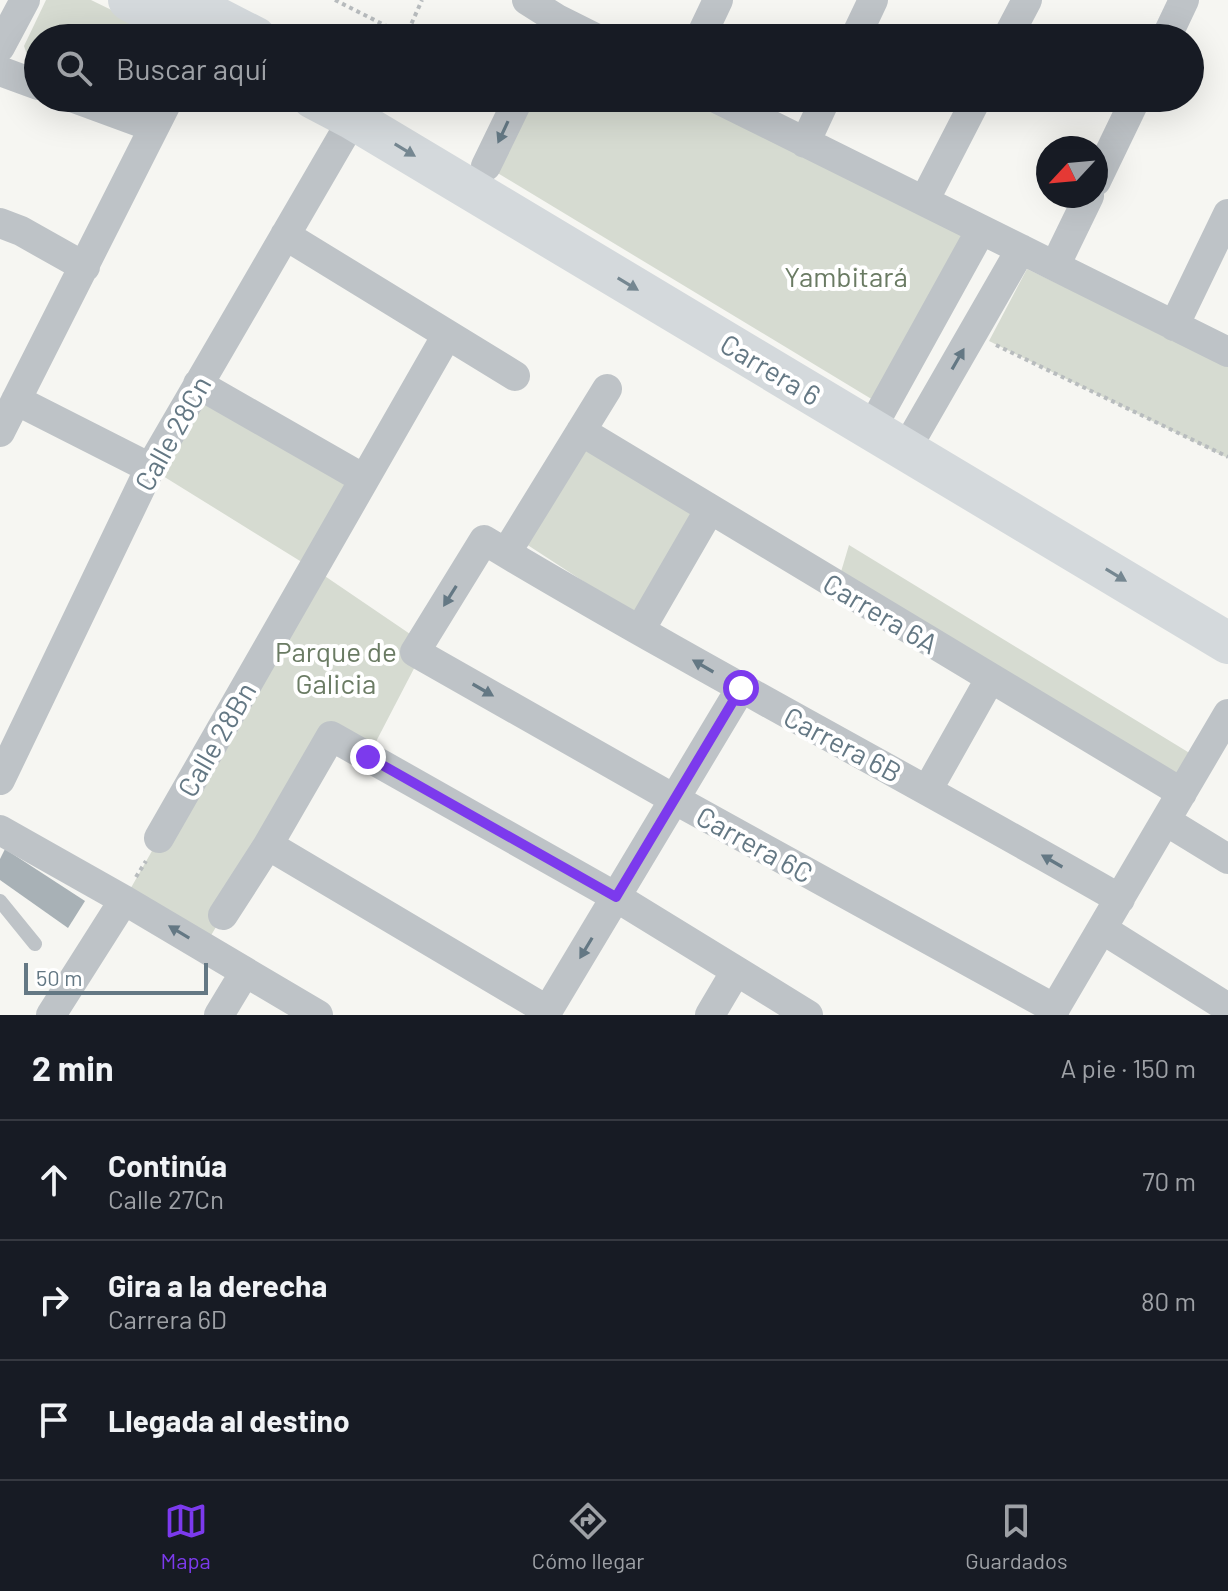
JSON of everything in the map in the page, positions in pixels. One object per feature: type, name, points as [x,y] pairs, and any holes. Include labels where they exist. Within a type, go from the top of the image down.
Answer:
[{"type":"main road","points":[[129,0],[174,24]]},
{"type":"main road","points":[[182,0],[229,24]]},
{"type":"main road","name":"Carrera 6","points":[[376,112],[895,428],[1228,610]]},
{"type":"main road","name":"Carrera 6","points":[[378,112],[486,166],[1228,643]]},
{"type":"street","points":[[0,47],[25,0]]},
{"type":"street","points":[[527,0],[557,19]]},
{"type":"street","points":[[707,24],[718,0]]},
{"type":"street","points":[[862,24],[873,0]]},
{"type":"street","points":[[1014,24],[1027,0]]},
{"type":"street","points":[[1173,24],[1184,0]]},
{"type":"street","points":[[0,71],[24,80]]},
{"type":"street","points":[[112,112],[153,127]]},
{"type":"street","points":[[0,432],[161,112]]},
{"type":"street","name":"Calle 28Cn","points":[[0,780],[150,468],[360,112]]},
{"type":"street","points":[[486,166],[512,112]]},
{"type":"street","points":[[744,112],[1228,352]]},
{"type":"street","points":[[805,143],[819,112]]},
{"type":"street","points":[[924,201],[970,112]]},
{"type":"street","points":[[1108,156],[1129,112]]},
{"type":"street","points":[[1055,266],[1083,208]]},
{"type":"street","points":[[1174,326],[1228,214]]},
{"type":"street","points":[[0,223],[21,231],[85,267]]},
{"type":"street","points":[[895,428],[981,230]]},
{"type":"street","points":[[285,235],[515,376]]},
{"type":"street","points":[[895,428],[1021,249]]},
{"type":"street","name":"Calle 28Bn","points":[[159,838],[447,335]]},
{"type":"street","points":[[198,384],[364,479]]},
{"type":"street","points":[[495,546],[581,431],[607,389]]},
{"type":"street","points":[[16,400],[150,468]]},
{"type":"street","name":"Carrera 6A","points":[[581,431],[1182,793]]},
{"type":"street","points":[[640,630],[710,509]]},
{"type":"street","name":"Carrera 6B","points":[[495,546],[741,688],[928,789],[1120,899]]},
{"type":"street","name":"Carrera 6C","points":[[495,546],[415,652],[1053,1012]]},
{"type":"street","points":[[928,789],[990,679]]},
{"type":"street","points":[[268,845],[546,1013],[741,688]]},
{"type":"street","points":[[1053,1012],[1228,714]]},
{"type":"street","points":[[223,915],[331,736],[616,897],[808,1015]]},
{"type":"street","points":[[1166,821],[1228,859]]},
{"type":"street","points":[[0,830],[318,1015]]},
{"type":"street","points":[[51,1015],[124,900]]},
{"type":"street","points":[[1102,929],[1221,1009]]},
{"type":"street","points":[[710,1015],[736,971]]},
{"type":"street","points":[[219,1015],[245,972]]},
{"type":"lane","points":[[0,901],[35,944]]},
{"type":"path","points":[[335,0],[380,24]]},
{"type":"path","points":[[411,24],[422,0]]},
{"type":"path","points":[[989,341],[1228,457]]},
{"type":"path","points":[[124,900],[159,838]]},
{"type":"green space","points":[[46,0],[91,0],[140,24],[35,24]]},
{"type":"green space","name":"Yambitará","points":[[512,112],[733,112],[974,239],[883,406],[486,166]]},
{"type":"green space","points":[[1027,269],[1228,365],[1228,458],[989,341]]},
{"type":"green space","name":"Parque de Galicia","points":[[198,384],[364,479],[313,568],[413,636],[421,655],[368,757],[331,736],[204,947],[124,900],[313,569],[150,468]]},
{"type":"green space","points":[[586,434],[718,519],[655,628],[523,542]]},
{"type":"green space","points":[[849,545],[1201,760],[1179,799],[835,592]]},
{"type":"building","points":[[5,849],[85,901],[68,928],[0,880],[0,859]]},
{"type":"route","points":[[368,757],[616,897],[741,688]]}]
